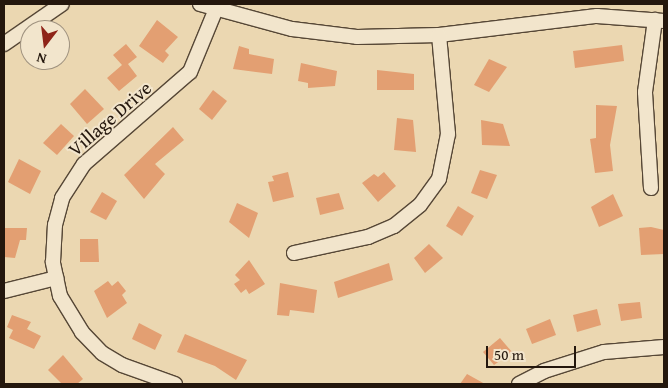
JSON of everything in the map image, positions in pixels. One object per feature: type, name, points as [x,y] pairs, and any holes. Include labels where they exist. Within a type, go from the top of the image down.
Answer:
[{"type":"street","points":[[4,44],[62,4]]},
{"type":"street","points":[[200,4],[325,34],[439,35],[598,16],[659,20],[645,92],[651,188]]},
{"type":"street","name":"Village Drive","points":[[175,384],[102,353],[70,316],[56,278],[55,225],[71,181],[84,164],[190,72],[216,9]]},
{"type":"street","points":[[294,253],[368,237],[394,226],[420,205],[438,179],[448,134],[439,35]]},
{"type":"street","points":[[4,291],[56,278]]},
{"type":"street","points":[[519,384],[562,364],[604,352],[664,347]]},
{"type":"building","points":[[157,20],[178,37],[165,51],[169,55],[163,63],[139,46]]},
{"type":"building","points":[[126,44],[137,57],[128,64],[137,76],[119,91],[107,78],[122,65],[113,55]]},
{"type":"building","points":[[622,45],[624,61],[575,68],[573,51]]},
{"type":"building","points":[[239,46],[249,49],[249,54],[274,59],[272,74],[233,69]]},
{"type":"building","points":[[489,59],[507,67],[489,92],[474,85]]},
{"type":"building","points":[[301,63],[337,71],[335,86],[308,88],[308,83],[298,81]]},
{"type":"building","points":[[377,70],[414,74],[414,90],[377,90]]},
{"type":"building","points":[[85,89],[104,109],[87,124],[70,104]]},
{"type":"building","points":[[213,90],[227,101],[212,120],[199,109]]},
{"type":"building","points":[[596,105],[617,106],[610,145],[613,171],[595,173],[590,139],[596,138]]},
{"type":"building","points":[[397,118],[413,120],[416,152],[394,150]]},
{"type":"building","points":[[481,120],[503,124],[510,146],[482,145]]},
{"type":"building","points":[[61,124],[74,136],[57,155],[43,143]]},
{"type":"building","points":[[173,127],[184,140],[155,164],[165,174],[144,199],[124,175]]},
{"type":"building","points":[[19,159],[41,171],[30,194],[8,182]]},
{"type":"building","points":[[480,170],[497,175],[487,199],[471,193]]},
{"type":"building","points":[[288,172],[294,197],[273,202],[268,182],[274,181],[272,176]]},
{"type":"building","points":[[384,172],[396,186],[378,202],[362,183],[374,174],[378,177]]},
{"type":"building","points":[[102,192],[117,201],[106,220],[90,212]]},
{"type":"building","points":[[339,193],[344,209],[320,215],[316,198]]},
{"type":"building","points":[[613,194],[623,216],[599,227],[591,207]]},
{"type":"building","points":[[237,203],[258,213],[249,238],[229,222]]},
{"type":"building","points":[[458,206],[474,216],[462,236],[446,226]]},
{"type":"building","points":[[651,227],[664,230],[664,254],[641,255],[639,228]]},
{"type":"building","points":[[4,228],[27,228],[26,240],[20,240],[15,258],[4,257]]},
{"type":"building","points":[[80,239],[98,239],[99,262],[80,262]]},
{"type":"building","points":[[429,244],[443,258],[425,273],[414,258]]},
{"type":"building","points":[[249,260],[265,284],[249,294],[246,289],[241,293],[234,284],[240,280],[235,275]]},
{"type":"building","points":[[389,263],[393,280],[338,298],[334,282]]},
{"type":"building","points":[[108,281],[112,286],[118,281],[126,291],[122,295],[127,303],[107,318],[94,291]]},
{"type":"building","points":[[280,283],[317,290],[314,313],[290,310],[289,316],[277,315]]},
{"type":"building","points":[[640,302],[642,318],[621,321],[618,304]]},
{"type":"building","points":[[597,309],[601,325],[577,332],[573,315]]},
{"type":"building","points":[[12,315],[31,322],[27,329],[41,336],[34,349],[9,338],[13,330],[7,327]]},
{"type":"building","points":[[550,319],[556,335],[532,344],[526,329]]},
{"type":"building","points":[[139,323],[162,335],[155,350],[132,339]]},
{"type":"building","points":[[185,334],[247,360],[236,380],[215,366],[177,352]]},
{"type":"building","points":[[500,338],[512,352],[494,365],[483,352]]},
{"type":"building","points":[[63,355],[83,379],[77,384],[62,384],[48,370]]},
{"type":"building","points":[[467,374],[485,384],[460,384]]}]
